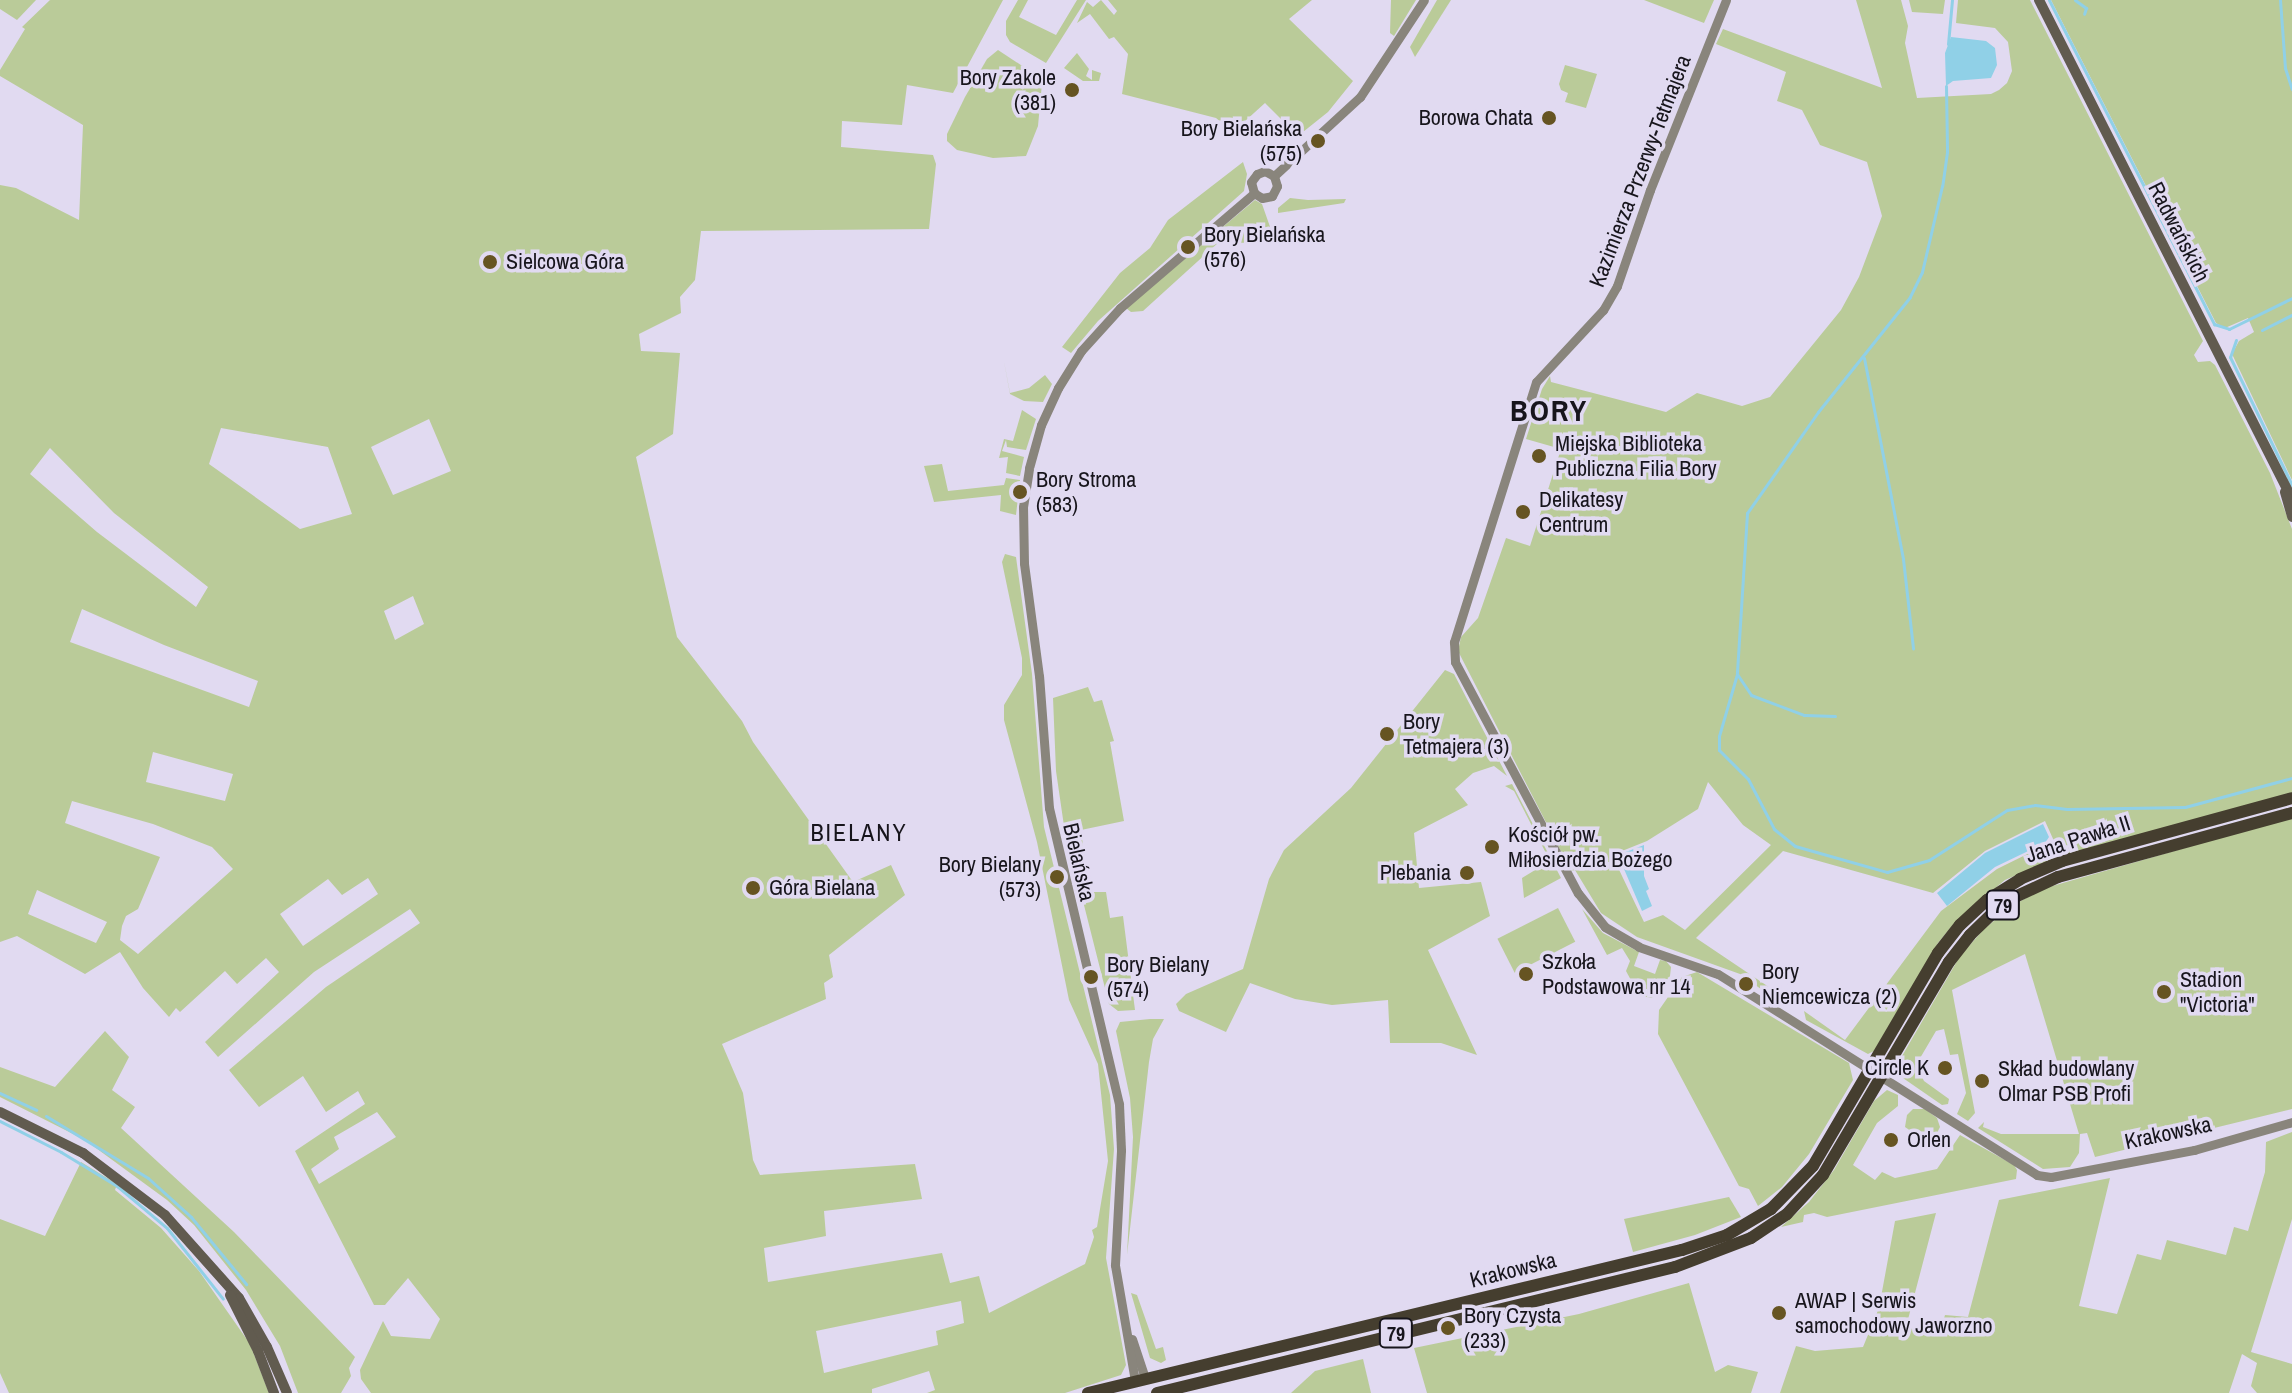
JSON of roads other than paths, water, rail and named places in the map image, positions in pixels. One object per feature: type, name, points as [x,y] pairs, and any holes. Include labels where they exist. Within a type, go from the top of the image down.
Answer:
[{"type":"main road","name":"Radwańskich","points":[[2039,0],[2292,499]]},
{"type":"main road","name":"Radwańskich","points":[[2282,483],[2292,517]]},
{"type":"main road","name":"Jana Pawła II","points":[[1871,1068],[1948,940],[1973,912],[2001,890],[2062,861],[2292,798]]},
{"type":"main road","name":"Jana Pawła II","points":[[1883,1076],[1959,948],[1981,924],[2017,896],[2077,871],[2292,813]]},
{"type":"main road","name":"Krakowska","points":[[1088,1393],[1656,1257],[1727,1235],[1763,1215],[1797,1185],[1819,1158],[1871,1068]]},
{"type":"main road","name":"Krakowska","points":[[1157,1393],[1675,1267],[1729,1249],[1774,1224],[1807,1194],[1830,1166],[1883,1076]]},
{"type":"main road","points":[[0,1112],[83,1153],[115,1173],[165,1215],[220,1276],[254,1322],[287,1393]]},
{"type":"main road","points":[[220,1276],[258,1351],[274,1393]]},
{"type":"street","points":[[1274,176],[1360,97],[1424,0]]},
{"type":"street","name":"Kazimierza Przerwy-Tetmajera","points":[[1726,0],[1650,190],[1617,286],[1603,310],[1536,382],[1454,642],[1453,655],[1578,893],[1601,924],[1639,947],[1718,974],[1871,1068]]},
{"type":"street","points":[[1265,171],[1274,176],[1277,186],[1272,196],[1262,198],[1254,193],[1251,182],[1257,174],[1265,171]]},
{"type":"street","name":"Bielańska","points":[[1140,1380],[1115,1265],[1120,1114],[1106,1040],[1052,828],[1040,690],[1024,563],[1022,517],[1030,460],[1046,412],[1073,362],[1104,323],[1254,193]]},
{"type":"street","points":[[1871,1068],[1883,1076]]},
{"type":"street","name":"Krakowska","points":[[1883,1076],[2037,1175],[2051,1177],[2194,1150],[2292,1122]]},
{"type":"water","points":[[1951,37],[1986,41],[1995,48],[1997,65],[1991,78],[1953,81],[1946,86],[1945,53]]},
{"type":"water","points":[[2043,824],[2049,837],[2045,843],[1995,867],[1947,906],[1937,893],[1985,853]]},
{"type":"water","points":[[1644,845],[1644,876],[1652,906],[1642,911],[1618,855]]},
{"type":"waterway","points":[[1948,44],[1952,0]]},
{"type":"waterway","points":[[2049,0],[2214,324],[2229,329],[2292,298]]},
{"type":"waterway","points":[[2075,0],[2086,8],[2084,14]]},
{"type":"waterway","points":[[2280,0],[2285,68],[2292,89]]},
{"type":"waterway","points":[[1946,86],[1947,152],[1922,272],[1910,297],[1818,412],[1747,513],[1737,674],[1719,736],[1719,750],[1748,779],[1774,829],[1795,846],[1887,872],[1929,860],[2007,810],[2035,805],[2067,809],[2185,807],[2292,778]]},
{"type":"waterway","points":[[2262,330],[2292,315]]},
{"type":"waterway","points":[[2236,340],[2230,357],[2292,485]]},
{"type":"waterway","points":[[1864,358],[1903,559],[1913,648]]},
{"type":"waterway","points":[[1737,674],[1751,695],[1804,715],[1835,716]]},
{"type":"waterway","points":[[0,1093],[36,1110]]},
{"type":"waterway","points":[[46,1116],[148,1178],[191,1217],[246,1284]]},
{"type":"waterway","points":[[0,1121],[61,1152],[117,1186],[167,1228],[223,1299]]},
{"type":"place","name":"Bory Zakole (381)","points":[[1072,90]]},
{"type":"place","name":"Borowa Chata","points":[[1549,118]]},
{"type":"place","name":"Bory Bielańska (575)","points":[[1318,141]]},
{"type":"place","name":"Bory Bielańska (576)","points":[[1188,247]]},
{"type":"place","name":"Sielcowa Góra","points":[[490,262]]},
{"type":"place","name":"Miejska Biblioteka Publiczna Filia Bory","points":[[1539,456]]},
{"type":"place","name":"Bory Stroma (583)","points":[[1020,492]]},
{"type":"place","name":"Delikatesy Centrum","points":[[1523,512]]},
{"type":"place","name":"Bory Tetmajera (3)","points":[[1387,734]]},
{"type":"place","name":"Kościół pw. Miłosierdzia Bożego","points":[[1492,847]]},
{"type":"place","name":"Plebania","points":[[1467,873]]},
{"type":"place","name":"Bory Bielany (573)","points":[[1057,877]]},
{"type":"place","name":"Góra Bielana","points":[[753,888]]},
{"type":"place","name":"Szkoła Podstawowa nr 14","points":[[1526,974]]},
{"type":"place","name":"Bory Bielany (574)","points":[[1091,977]]},
{"type":"place","name":"Bory Niemcewicza (2)","points":[[1746,984]]},
{"type":"place","name":"Stadion \"Victoria\"","points":[[2164,992]]},
{"type":"place","name":"Circle K","points":[[1945,1068]]},
{"type":"place","name":"Skład budowlany Olmar PSB Profi","points":[[1982,1081]]},
{"type":"place","name":"Orlen","points":[[1891,1140]]},
{"type":"place","name":"AWAP | Serwis samochodowy Jaworzno","points":[[1779,1313]]},
{"type":"place","name":"Bory Czysta (233)","points":[[1448,1328]]},
{"type":"district","name":"BORY","points":[[1549,410]]},
{"type":"district","name":"BIELANY","points":[[859,833]]}]
